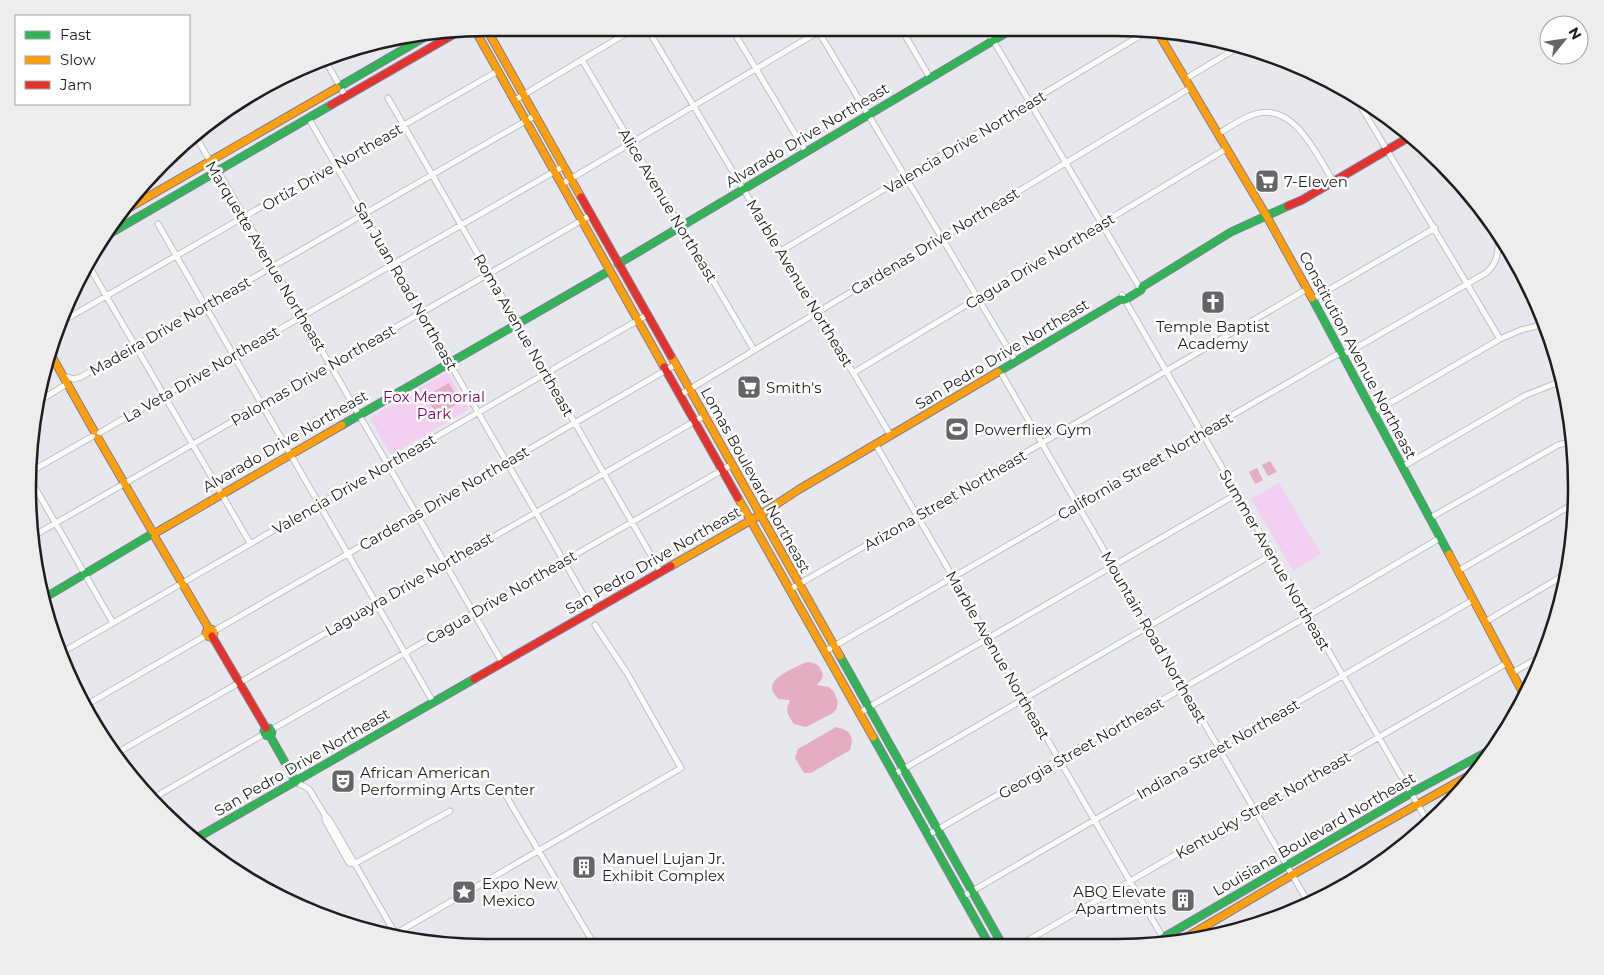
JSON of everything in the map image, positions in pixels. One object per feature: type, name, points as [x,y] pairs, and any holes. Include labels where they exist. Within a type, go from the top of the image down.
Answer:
[{"type":"street","name":"Lomas Boulevard Northeast","points":[[479,36],[986,939]]},
{"type":"street","name":"Lomas Boulevard Northeast","points":[[491,36],[999,939]]},
{"type":"street","points":[[515,100],[622,36]]},
{"type":"street","name":"Marble Avenue Northeast","points":[[652,36],[891,436]]},
{"type":"street","points":[[736,36],[806,152]]},
{"type":"street","points":[[562,184],[809,36]]},
{"type":"street","points":[[822,36],[868,116],[1016,362]]},
{"type":"street","points":[[906,36],[930,78]]},
{"type":"street","points":[[990,36],[1140,287]]},
{"type":"street","name":"Alvarado Drive Northeast","points":[[618,264],[1001,36]]},
{"type":"street","name":"Valencia Drive Northeast","points":[[781,250],[1138,37]]},
{"type":"street","points":[[118,229],[447,38]]},
{"type":"street","name":"Constitution Avenue Northeast","points":[[1162,39],[1266,215],[1313,299],[1520,688]]},
{"type":"street","points":[[137,203],[416,42]]},
{"type":"street","points":[[1185,78],[1231,51]]},
{"type":"street","name":"Alice Avenue Northeast","points":[[582,60],[754,350]]},
{"type":"street","points":[[328,66],[346,97]]},
{"type":"street","name":"Ortiz Drive Northeast","points":[[70,317],[498,71]]},
{"type":"street","name":"Cardenas Drive Northeast","points":[[680,395],[1190,88]]},
{"type":"street","name":"Roma Avenue Northeast","points":[[388,98],[660,571]]},
{"type":"street","points":[[1363,110],[1500,339]]},
{"type":"street","points":[[1218,134],[1257,113],[1279,114],[1291,121],[1302,132],[1333,181]]},
{"type":"street","name":"Madeira Drive Northeast","points":[[62,375],[74,379],[81,377],[536,115]]},
{"type":"street","name":"San Juan Road Northeast","points":[[309,119],[592,610]]},
{"type":"street","name":"San Pedro Drive Northeast","points":[[201,836],[760,515],[798,490],[1016,362],[1231,232],[1302,200],[1404,140]]},
{"type":"street","name":"Marquette Avenue Northeast","points":[[198,141],[245,216],[502,662]]},
{"type":"street","name":"Cagua Drive Northeast","points":[[853,373],[1101,222],[1226,149]]},
{"type":"street","name":"La Veta Drive Northeast","points":[[37,468],[564,166]]},
{"type":"street","name":"Palomas Drive Northeast","points":[[39,533],[591,215]]},
{"type":"street","points":[[158,224],[433,702]]},
{"type":"street","points":[[1313,299],[1435,228]]},
{"type":"street","name":"California Street Northeast","points":[[824,652],[1202,432],[1336,355],[1349,352],[1492,268],[1496,261],[1498,247]]},
{"type":"street","points":[[92,271],[250,543]]},
{"type":"street","name":"Alvarado Drive Northeast","points":[[50,595],[359,414],[610,271]]},
{"type":"street","name":"Arizona Street Northeast","points":[[789,590],[1307,289]]},
{"type":"street","name":"Summer Avenue Northeast","points":[[1123,298],[1425,817]]},
{"type":"street","name":"Valencia Drive Northeast","points":[[67,650],[647,315]]},
{"type":"street","points":[[1373,413],[1500,339],[1521,330],[1537,326]]},
{"type":"street","points":[[55,361],[296,782],[309,789],[325,815],[325,820],[349,863],[354,864],[392,928]]},
{"type":"street","name":"Cardenas Drive Northeast","points":[[91,702],[675,365]]},
{"type":"street","name":"Mountain Road Northeast","points":[[1000,371],[1305,897]]},
{"type":"street","points":[[46,397],[68,384]]},
{"type":"street","points":[[1402,467],[1526,395],[1555,384]]},
{"type":"street","name":"Laguayra Drive Northeast","points":[[121,751],[535,511],[704,416]]},
{"type":"street","points":[[1430,518],[1558,445],[1565,443]]},
{"type":"street","name":"Marble Avenue Northeast","points":[[876,445],[1161,936]]},
{"type":"street","name":"Cagua Drive Northeast","points":[[158,796],[731,465]]},
{"type":"street","points":[[36,489],[114,623]]},
{"type":"street","points":[[858,713],[1237,494]]},
{"type":"street","points":[[1458,571],[1567,507]]},
{"type":"street","name":"Georgia Street Northeast","points":[[928,835],[1440,538]]},
{"type":"street","points":[[894,775],[1273,554]]},
{"type":"street","points":[[1485,622],[1558,579]]},
{"type":"street","name":"Indiana Street Northeast","points":[[962,897],[1473,600]]},
{"type":"street","points":[[401,930],[681,768],[627,673],[595,625]]},
{"type":"street","points":[[1512,673],[1533,661]]},
{"type":"street","name":"Kentucky Street Northeast","points":[[1030,939],[1507,663]]},
{"type":"street","name":"Louisiana Boulevard Northeast","points":[[1174,935],[1287,866],[1479,756]]},
{"type":"street","name":"Louisiana Boulevard Northeast","points":[[1196,931],[1460,781]]},
{"type":"street","points":[[496,788],[505,794],[590,938],[588,939]]},
{"type":"street","points":[[354,864],[450,812]]},
{"type":"green space","name":"Fox Memorial Park","points":[[447,372],[469,409],[391,455],[370,418]]},
{"type":"green space","points":[[449,383],[460,402],[437,416],[426,396]]},
{"type":"green space","points":[[1270,461],[1277,472],[1268,476],[1262,465]]},
{"type":"green space","points":[[1257,468],[1263,480],[1255,484],[1249,472]]},
{"type":"green space","points":[[1279,483],[1321,554],[1293,571],[1251,499]]},
{"type":"green space","points":[[806,662],[816,664],[820,668],[823,677],[817,685],[829,687],[834,692],[838,702],[833,713],[806,727],[794,724],[788,712],[790,700],[779,699],[773,693],[772,687],[774,681],[779,676]]},
{"type":"green space","points":[[836,727],[850,734],[852,741],[850,750],[811,773],[804,773],[795,758],[798,749]]},
{"type":"traffic: fast","points":[[618,264],[1001,36]]},
{"type":"traffic: fast","points":[[337,88],[416,42]]},
{"type":"traffic: fast","points":[[118,229],[331,105]]},
{"type":"traffic: fast","points":[[998,372],[1121,299],[1125,300],[1141,290],[1142,287],[1231,232],[1288,206]]},
{"type":"traffic: fast","points":[[342,425],[609,271]]},
{"type":"traffic: fast","points":[[1312,298],[1449,554]]},
{"type":"traffic: fast","points":[[50,595],[150,535]]},
{"type":"traffic: fast","points":[[840,656],[999,939]]},
{"type":"traffic: fast","points":[[201,836],[474,679]]},
{"type":"traffic: fast","points":[[268,728],[272,732],[268,736],[264,732],[268,728]]},
{"type":"traffic: fast","points":[[270,736],[296,782]]},
{"type":"traffic: fast","points":[[873,737],[986,939]]},
{"type":"traffic: fast","points":[[1166,936],[1411,793],[1479,756]]},
{"type":"traffic: slow","points":[[479,36],[664,367]]},
{"type":"traffic: slow","points":[[490,36],[581,197]]},
{"type":"traffic: slow","points":[[1162,39],[1266,215],[1312,298]]},
{"type":"traffic: slow","points":[[137,203],[337,88]]},
{"type":"traffic: slow","points":[[671,356],[840,656]]},
{"type":"traffic: slow","points":[[55,361],[94,431]]},
{"type":"traffic: slow","points":[[671,566],[760,515],[798,490],[998,372]]},
{"type":"traffic: slow","points":[[157,532],[342,425]]},
{"type":"traffic: slow","points":[[98,438],[152,531]]},
{"type":"traffic: slow","points":[[738,498],[873,737]]},
{"type":"traffic: slow","points":[[155,537],[209,629]]},
{"type":"traffic: slow","points":[[1449,554],[1520,688]]},
{"type":"traffic: slow","points":[[210,629],[214,633],[210,637],[206,633],[210,629]]},
{"type":"traffic: slow","points":[[1196,931],[1459,781]]},
{"type":"traffic: jam","points":[[331,105],[447,38]]},
{"type":"traffic: jam","points":[[1288,206],[1302,200],[1404,140]]},
{"type":"traffic: jam","points":[[581,197],[671,356]]},
{"type":"traffic: jam","points":[[664,367],[738,498]]},
{"type":"traffic: jam","points":[[474,679],[671,566]]},
{"type":"traffic: jam","points":[[212,636],[266,728]]},
{"type":"place","name":"7-Eleven","points":[[1267,181]]},
{"type":"place","name":"Temple Baptist Academy","points":[[1213,302]]},
{"type":"place","name":"Smith's","points":[[749,387]]},
{"type":"place","name":"Powerfliex Gym","points":[[957,429]]},
{"type":"place","name":"African American Performing Arts Center","points":[[343,781]]},
{"type":"place","name":"Manuel Lujan Jr. Exhibit Complex","points":[[584,867]]},
{"type":"place","name":"Expo New Mexico","points":[[464,892]]},
{"type":"place","name":"ABQ Elevate Apartments","points":[[1183,900]]}]
